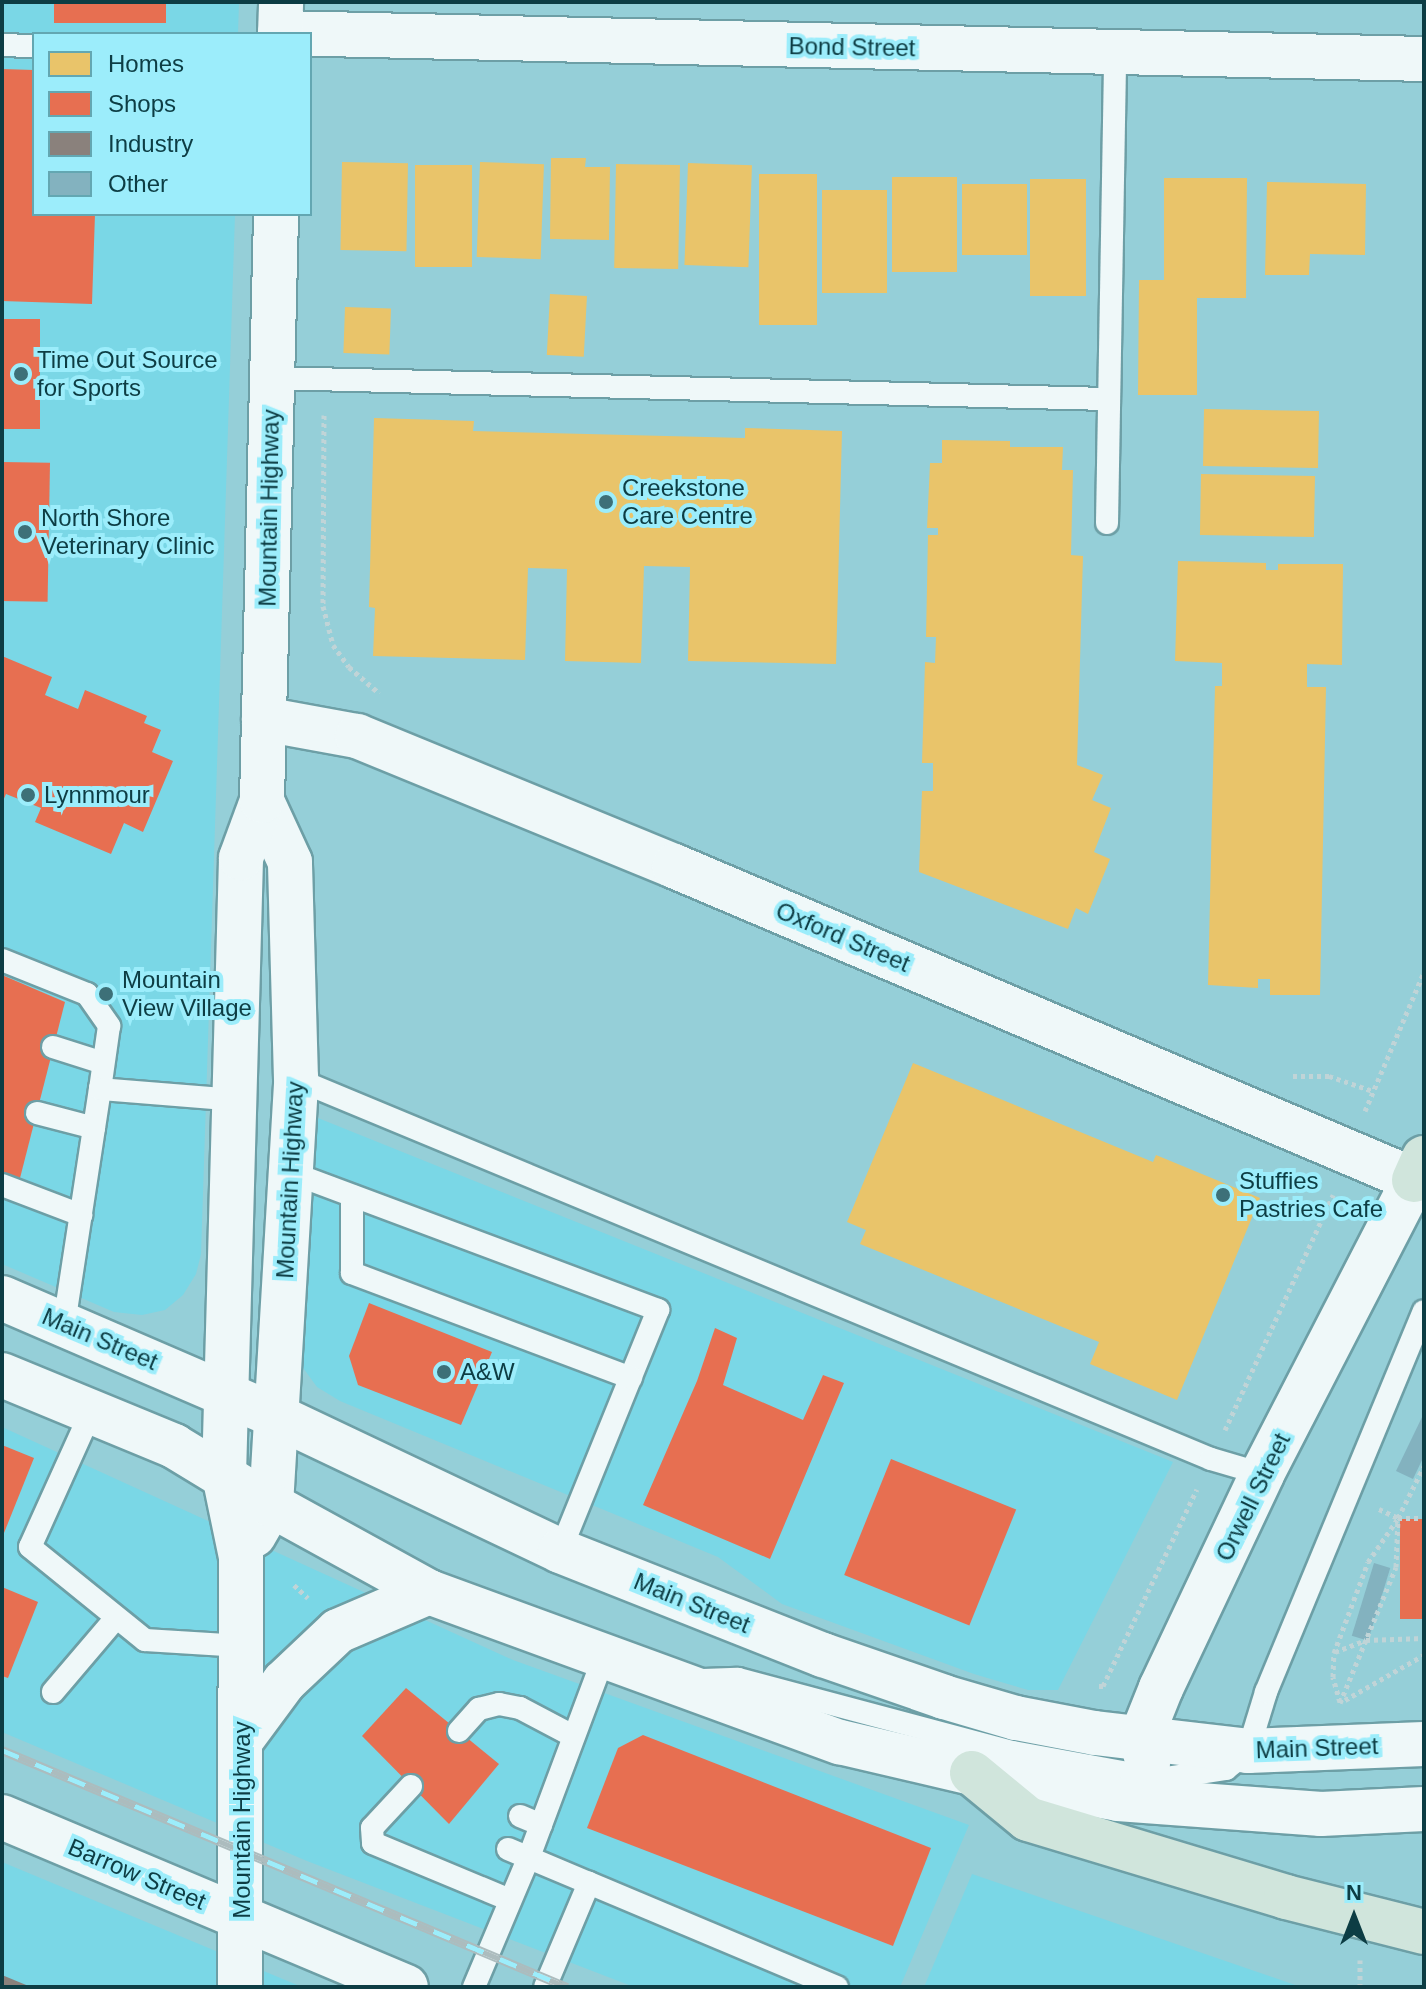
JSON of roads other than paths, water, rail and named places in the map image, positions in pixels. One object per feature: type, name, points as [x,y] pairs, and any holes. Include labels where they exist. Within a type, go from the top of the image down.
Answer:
[{"type":"highway","points":[[972,1773],[1028,1819],[1286,1897],[1424,1932]]},
{"type":"street","points":[[280,32],[281,2]]},
{"type":"street","name":"Bond Street","points":[[312,35],[1424,59]]},
{"type":"street","name":"Mountain Highway","points":[[240,1987],[241,1557],[224,1475],[237,1100],[241,858],[262,801],[276,216]]},
{"type":"street","name":"Oxford Street","points":[[264,719],[357,736],[1421,1174]]},
{"type":"street","name":"Mountain Highway","points":[[241,1557],[271,1505],[296,1079],[290,862],[262,801]]},
{"type":"street","name":"Orwell Street","points":[[1141,1738],[1161,1688],[1262,1474],[1421,1174]]},
{"type":"street","name":"Main Street","points":[[2,1298],[228,1394],[560,1551],[823,1655],[944,1697],[1016,1718],[1248,1751],[1424,1744]]},
{"type":"street","points":[[2,1375],[160,1439],[271,1505],[429,1592],[840,1742],[972,1773],[1118,1799],[1321,1814],[1424,1809]]},
{"type":"street","points":[[242,1739],[284,1682],[338,1631],[429,1592]]},
{"type":"street","points":[[1141,1738],[1144,1759],[1160,1779],[1194,1805]]},
{"type":"street","name":"Barrow Street","points":[[2,1817],[406,1987]]},
{"type":"lane","points":[[2,45],[32,46]]},
{"type":"lane","points":[[1107,523],[1115,54]]},
{"type":"lane","points":[[272,378],[1109,399]]},
{"type":"lane","points":[[2,960],[87,994],[109,1026],[64,1324]]},
{"type":"lane","points":[[53,1047],[103,1063]]},
{"type":"lane","points":[[296,1079],[1211,1459],[1262,1474]]},
{"type":"lane","points":[[100,1089],[237,1100]]},
{"type":"lane","points":[[37,1113],[94,1128]]},
{"type":"lane","points":[[292,1173],[658,1310],[560,1551]]},
{"type":"lane","points":[[2,1185],[81,1215]]},
{"type":"lane","points":[[352,1196],[352,1273],[631,1378]]},
{"type":"lane","points":[[672,1681],[738,1679],[1013,1752],[1160,1779],[1226,1769],[1248,1751],[1266,1692],[1424,1311]]},
{"type":"lane","points":[[91,1412],[30,1547],[145,1640],[242,1646]]},
{"type":"lane","points":[[53,1692],[116,1618]]},
{"type":"lane","points":[[474,1987],[510,1900],[519,1853],[541,1825],[604,1656]]},
{"type":"lane","points":[[459,1731],[479,1709],[499,1704],[520,1708],[573,1736]]},
{"type":"lane","points":[[411,1786],[372,1828],[373,1843],[510,1900]]},
{"type":"lane","points":[[520,1816],[541,1825]]},
{"type":"lane","points":[[519,1853],[837,1987]]},
{"type":"lane","points":[[545,1987],[589,1883]]},
{"type":"railway","points":[[2,1750],[567,1987]]},
{"type":"place","name":"Time Out Source for Sports","points":[[21,374]]},
{"type":"place","name":"Creekstone Care Centre","points":[[606,502]]},
{"type":"place","name":"North Shore Veterinary Clinic","points":[[25,532]]},
{"type":"place","name":"Lynnmour","points":[[28,795]]},
{"type":"place","name":"Mountain View Village","points":[[106,994]]},
{"type":"place","name":"Stuffies Pastries Cafe","points":[[1223,1195]]},
{"type":"place","name":"A&W","points":[[444,1372]]}]
